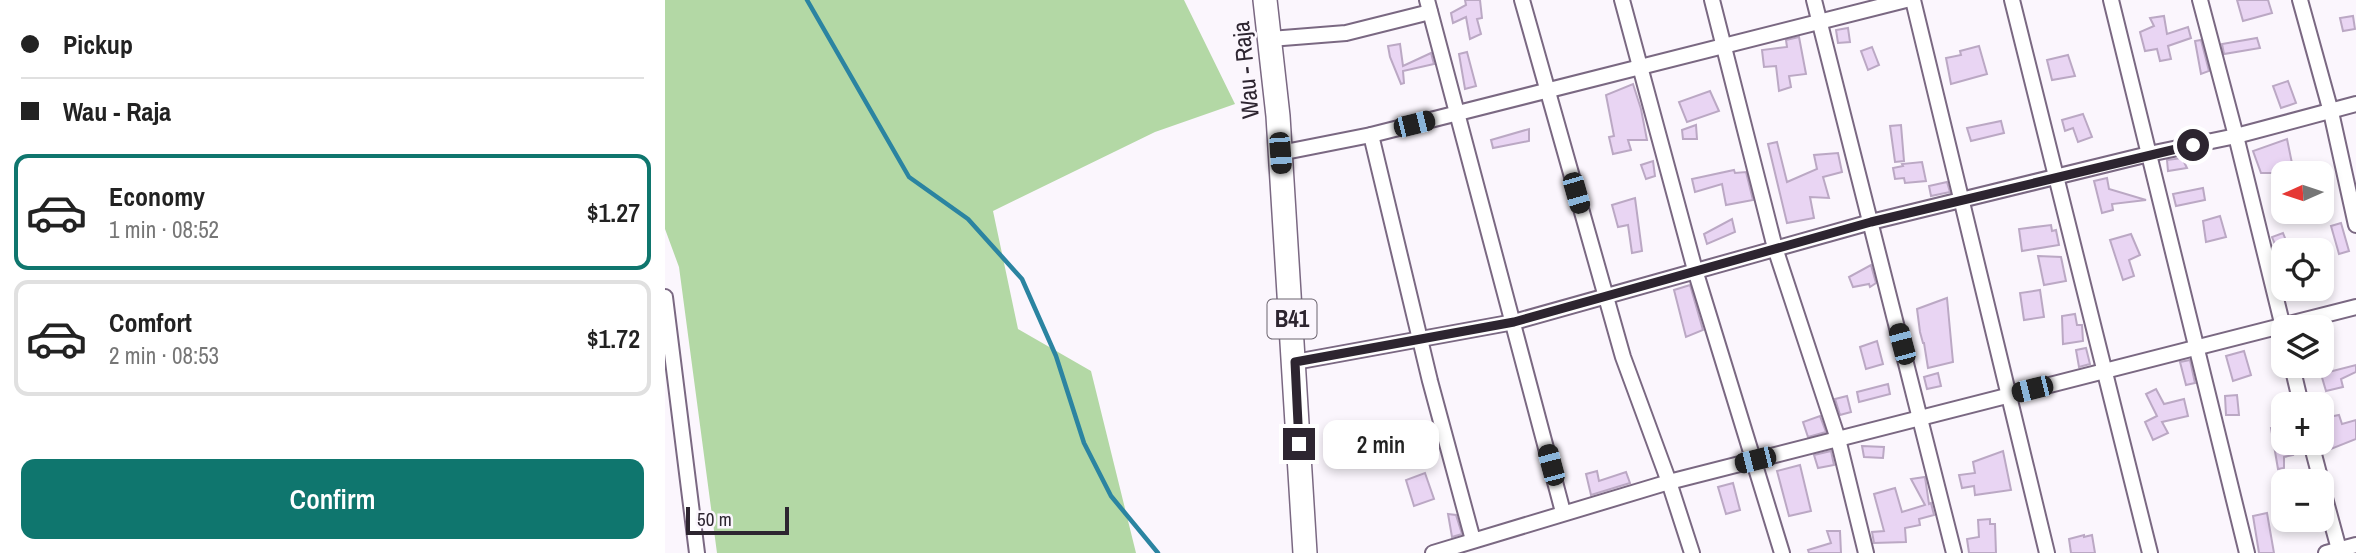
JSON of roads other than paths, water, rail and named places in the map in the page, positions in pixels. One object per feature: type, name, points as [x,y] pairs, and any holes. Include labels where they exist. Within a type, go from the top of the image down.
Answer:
[{"type":"main road","name":"Wau - Raja","points":[[1265,0],[1271,39],[1280,153],[1305,553]]},
{"type":"street","points":[[1522,0],[1623,357],[1692,553]]},
{"type":"street","points":[[1622,0],[1695,270],[1782,553]]},
{"type":"street","points":[[1712,0],[1775,248],[1838,439],[1866,553]]},
{"type":"street","points":[[1814,0],[1954,553]]},
{"type":"street","points":[[1280,153],[1371,135],[1906,0]]},
{"type":"street","points":[[1913,0],[2047,553]]},
{"type":"street","points":[[2011,0],[2150,553]]},
{"type":"street","points":[[2111,0],[2247,553]]},
{"type":"street","points":[[2200,0],[2280,315]]},
{"type":"street","points":[[2300,0],[2331,112],[2356,225]]},
{"type":"street","points":[[1271,39],[1346,33],[1429,6],[1563,512]]},
{"type":"street","points":[[1295,362],[1514,322],[1871,222],[2149,154],[2236,136],[2356,104]]},
{"type":"street","points":[[1371,135],[1443,434],[1473,540]]},
{"type":"street","points":[[665,297],[671,403],[697,553]]},
{"type":"street","points":[[2328,315],[2356,307]]},
{"type":"street","points":[[1433,553],[1669,482],[2196,347],[2271,331]]},
{"type":"street","points":[[2331,532],[2335,552],[2356,545]]},
{"type":"waterway","points":[[807,0],[909,177],[968,219],[1022,279],[1056,356],[1084,443],[1111,496],[1158,553]]}]
